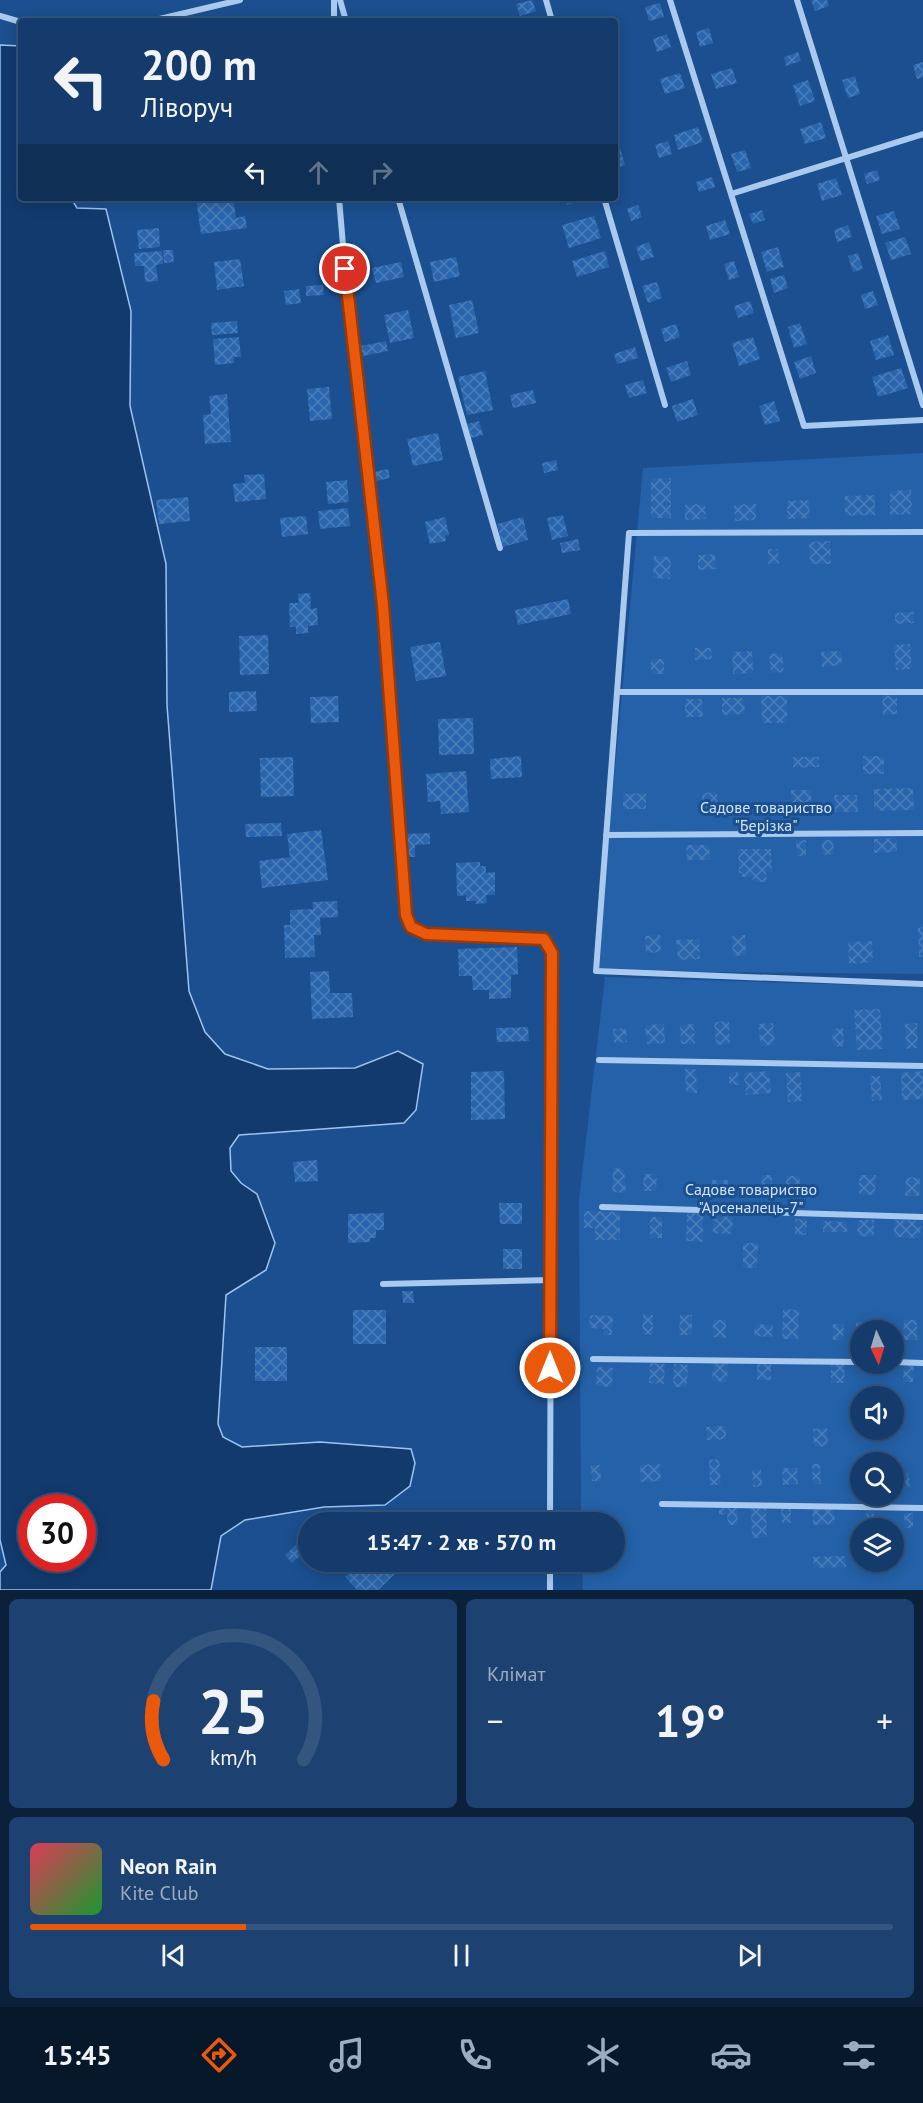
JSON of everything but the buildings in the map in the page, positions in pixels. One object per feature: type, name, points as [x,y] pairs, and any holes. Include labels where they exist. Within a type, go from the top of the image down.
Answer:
[{"type":"street","points":[[164,18],[240,0]]},
{"type":"street","points":[[334,0],[334,18]]},
{"type":"street","points":[[340,0],[345,18]]},
{"type":"street","points":[[546,0],[551,18]]},
{"type":"street","points":[[670,0],[804,426],[923,420]]},
{"type":"street","points":[[797,0],[923,405]]},
{"type":"street","points":[[0,16],[18,21]]},
{"type":"street","points":[[731,194],[923,134]]},
{"type":"street","points":[[339,201],[349,316],[383,605],[406,915],[411,927],[426,934],[544,939],[552,953],[550,1512]]},
{"type":"street","points":[[399,201],[500,548]]},
{"type":"street","points":[[605,201],[664,405]]},
{"type":"street","points":[[923,532],[629,533],[596,971],[923,984]]},
{"type":"street","points":[[616,692],[923,692]]},
{"type":"street","points":[[606,835],[923,832]]},
{"type":"street","points":[[599,1060],[923,1066]]},
{"type":"street","points":[[602,1207],[923,1217]]},
{"type":"street","points":[[383,1284],[550,1280]]},
{"type":"street","points":[[593,1359],[850,1362]]},
{"type":"street","points":[[904,1362],[923,1363]]},
{"type":"street","points":[[662,1504],[923,1508]]},
{"type":"street","points":[[550,1572],[550,1590]]},
{"type":"green space","name":"Садове товариство \"Берізка\"","points":[[923,453],[923,974],[596,971],[643,468]]},
{"type":"green space","name":"Садове товариство \"Арсеналець-7\"","points":[[605,977],[923,987],[923,1590],[583,1590],[582,1572],[625,1572],[625,1512],[581,1512],[579,1200]]},
{"type":"shaded area","points":[[0,45],[18,46],[18,201],[73,201],[77,208],[106,209],[131,311],[130,406],[166,564],[167,705],[189,991],[205,1032],[225,1054],[268,1069],[355,1068],[398,1051],[423,1064],[416,1110],[404,1123],[239,1135],[230,1148],[231,1171],[241,1183],[257,1194],[275,1243],[266,1270],[226,1295],[218,1424],[223,1437],[242,1447],[320,1442],[411,1449],[415,1463],[410,1486],[385,1505],[324,1507],[245,1520],[221,1536],[211,1590],[0,1590],[0,1572],[6,1565],[0,1540]]},
{"type":"route","points":[[345,269],[383,605],[406,915],[411,927],[426,934],[544,939],[552,953],[550,1368]]}]
